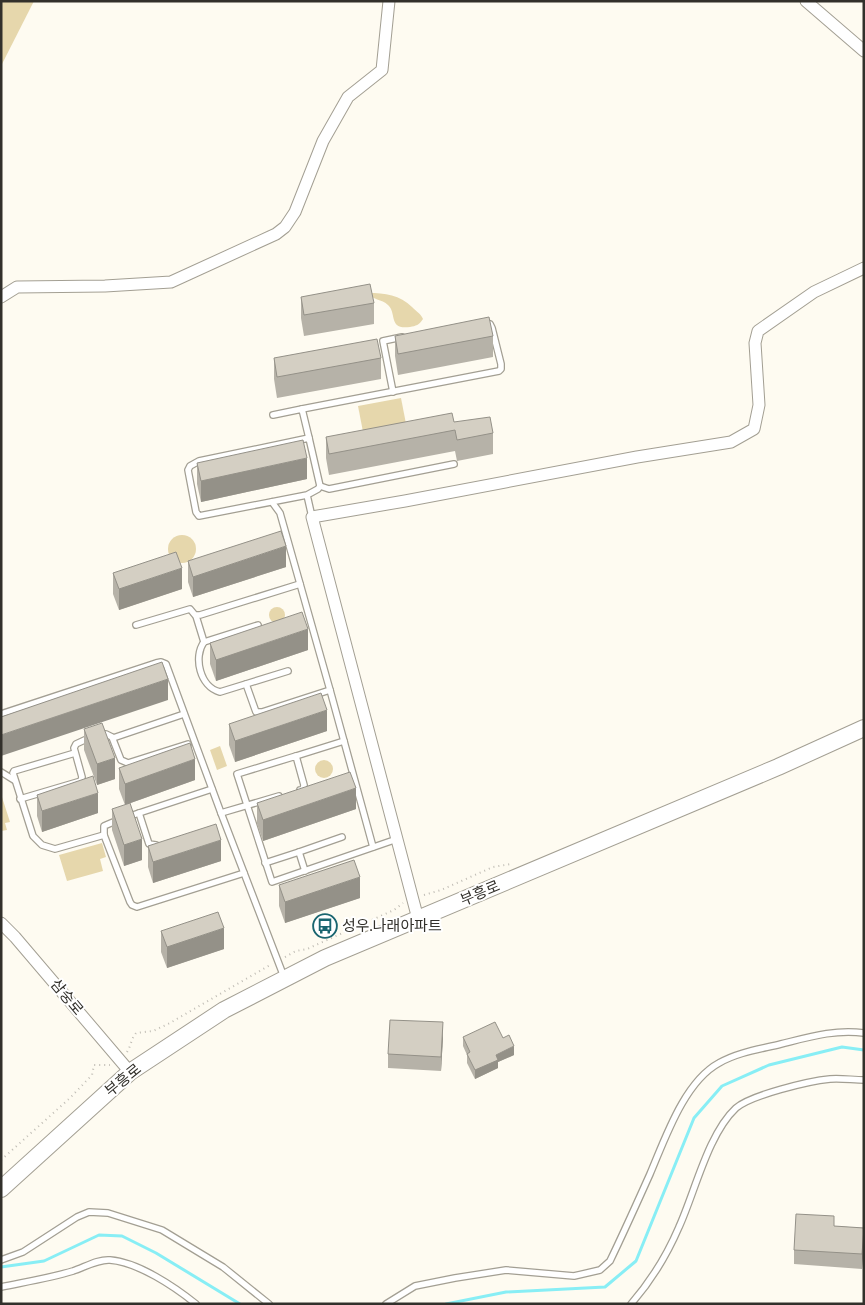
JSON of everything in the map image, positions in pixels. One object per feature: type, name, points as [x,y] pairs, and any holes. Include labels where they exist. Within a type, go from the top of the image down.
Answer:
[{"type":"main road","name":"부흥로","points":[[1,1189],[130,1072],[224,1010],[326,958],[778,767],[864,728]]},
{"type":"street","points":[[1,297],[17,287],[105,286],[171,282],[276,234],[285,227],[295,212],[323,141],[348,97],[382,70],[389,1]]},
{"type":"street","points":[[806,1],[864,51]]},
{"type":"street","points":[[418,919],[312,516],[405,501],[637,457],[731,442],[754,429],[758,417],[758,374],[755,343],[758,331],[814,292],[864,268]]},
{"type":"street","name":"삼숭로","points":[[1,923],[16,937],[130,1072]]},
{"type":"lane","points":[[273,415],[500,371],[501,364],[491,325],[487,323],[475,324]]},
{"type":"lane","points":[[373,343],[408,336]]},
{"type":"lane","points":[[383,341],[393,392]]},
{"type":"lane","points":[[302,409],[320,486]]},
{"type":"lane","points":[[309,438],[199,461],[190,466],[189,474],[196,512],[199,516],[307,495],[320,486]]},
{"type":"lane","points":[[320,486],[329,489],[454,464]]},
{"type":"lane","points":[[307,495],[312,516]]},
{"type":"lane","points":[[272,502],[280,513],[373,847]]},
{"type":"lane","points":[[196,616],[300,584]]},
{"type":"lane","points":[[136,625],[190,609],[196,616],[204,642]]},
{"type":"lane","points":[[258,625],[204,642],[200,648],[198,658],[209,686],[220,692],[288,671]]},
{"type":"lane","points":[[1,714],[161,662],[166,664],[284,979]]},
{"type":"lane","points":[[246,684],[256,712],[262,712],[330,690]]},
{"type":"lane","points":[[113,738],[184,714]]},
{"type":"lane","points":[[20,799],[81,781],[82,777],[74,748],[76,744],[88,738],[104,734],[110,735],[122,760],[128,764],[194,742]]},
{"type":"lane","points":[[344,741],[238,773],[237,777],[273,882],[397,839]]},
{"type":"lane","points":[[75,753],[14,771],[14,780],[33,836],[36,841],[55,850],[104,835]]},
{"type":"lane","points":[[293,792],[302,790],[304,787],[296,756]]},
{"type":"lane","points":[[1,772],[14,780]]},
{"type":"lane","points":[[212,789],[107,823],[104,826],[104,835],[130,902],[134,906],[138,907],[244,873]]},
{"type":"lane","points":[[221,813],[284,795]]},
{"type":"lane","points":[[139,813],[149,844],[152,846],[161,843]]},
{"type":"lane","points":[[215,825],[224,822]]},
{"type":"lane","points":[[265,863],[342,837]]},
{"type":"lane","points":[[299,852],[305,871]]},
{"type":"lane","points":[[386,1304],[415,1286],[455,1278],[506,1270],[574,1276],[600,1270],[610,1261],[679,1108],[705,1073],[718,1063],[734,1056],[764,1048],[822,1034],[848,1031],[864,1033]]},
{"type":"lane","points":[[631,1304],[647,1285],[662,1261],[680,1227],[714,1142],[727,1119],[737,1107],[770,1092],[830,1079],[864,1080]]},
{"type":"lane","points":[[1,1260],[23,1252],[77,1217],[89,1212],[108,1213],[162,1230],[223,1267],[269,1304]]},
{"type":"lane","points":[[1,1287],[73,1271],[96,1262],[109,1260],[129,1265],[152,1275],[196,1304]]},
{"type":"shaded area","points":[[1,1],[34,1],[1,66]]},
{"type":"shaded area","points":[[368,293],[397,297],[420,314],[423,319],[414,326],[399,326],[394,320],[391,308]]},
{"type":"shaded area","points":[[401,398],[407,429],[364,437],[358,406]]},
{"type":"shaded area","points":[[182,535],[192,539],[196,549],[192,559],[182,563],[172,559],[168,549],[172,539]]},
{"type":"shaded area","points":[[277,607],[285,615],[277,623],[269,615]]},
{"type":"shaded area","points":[[220,746],[227,766],[217,770],[210,750]]},
{"type":"shaded area","points":[[324,760],[330,763],[333,769],[330,775],[324,778],[318,775],[315,769],[318,763]]},
{"type":"shaded area","points":[[1,794],[10,822],[5,823],[7,830],[1,831]]},
{"type":"shaded area","points":[[102,843],[106,857],[100,859],[103,871],[67,881],[59,855]]},
{"type":"building","points":[[370,284],[374,303],[304,315],[301,297]]},
{"type":"building","points":[[489,317],[493,336],[398,354],[395,336]]},
{"type":"building","points":[[377,339],[381,358],[277,377],[274,358]]},
{"type":"building","points":[[452,413],[454,422],[490,417],[493,433],[457,440],[455,430],[329,454],[326,437]]},
{"type":"building","points":[[303,440],[307,458],[201,481],[197,463]]},
{"type":"building","points":[[281,531],[286,546],[193,577],[188,561]]},
{"type":"building","points":[[176,552],[182,568],[119,589],[113,573]]},
{"type":"building","points":[[302,612],[308,629],[216,660],[210,643]]},
{"type":"building","points":[[162,662],[168,679],[1,735],[1,717]]},
{"type":"building","points":[[321,693],[327,710],[235,741],[229,724]]},
{"type":"building","points":[[102,723],[115,758],[97,764],[84,729]]},
{"type":"building","points":[[190,743],[195,759],[125,784],[119,768]]},
{"type":"building","points":[[350,772],[356,788],[263,820],[257,803]]},
{"type":"building","points":[[93,776],[98,793],[42,811],[37,795]]},
{"type":"building","points":[[130,803],[142,839],[124,845],[112,809]]},
{"type":"building","points":[[216,824],[221,840],[153,862],[148,846]]},
{"type":"building","points":[[354,860],[360,877],[285,902],[279,885]]},
{"type":"building","points":[[218,912],[224,928],[167,947],[161,931]]},
{"type":"building","points":[[390,1020],[443,1022],[441,1057],[388,1054]]},
{"type":"building","points":[[495,1022],[503,1038],[509,1035],[514,1046],[496,1055],[498,1060],[475,1070],[467,1054],[470,1052],[463,1037]]},
{"type":"building","points":[[796,1214],[834,1216],[834,1226],[864,1228],[862,1254],[794,1250]]},
{"type":"waterway","points":[[446,1304],[506,1292],[605,1287],[636,1261],[694,1118],[722,1086],[769,1065],[842,1047],[864,1050]]},
{"type":"waterway","points":[[1,1267],[44,1261],[99,1235],[122,1236],[156,1253],[240,1304]]},
{"type":"place","name":"성우.나래아파트","points":[[325,926]]}]
